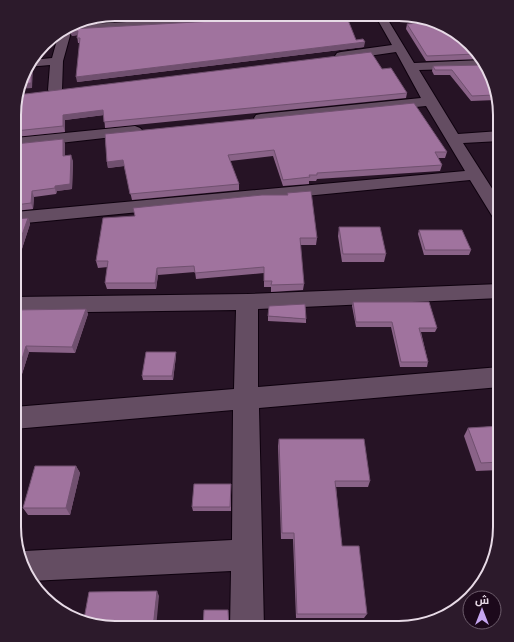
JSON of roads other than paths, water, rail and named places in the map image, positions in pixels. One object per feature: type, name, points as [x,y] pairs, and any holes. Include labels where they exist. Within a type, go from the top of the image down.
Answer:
[{"type":"street","points":[[79,28],[163,21]]},
{"type":"street","points":[[384,21],[452,139],[475,175],[493,199]]},
{"type":"street","points":[[386,21],[400,25]]},
{"type":"street","points":[[55,90],[57,61],[64,37]]},
{"type":"street","points":[[329,57],[400,48]]},
{"type":"street","points":[[37,63],[57,61]]},
{"type":"street","points":[[410,67],[477,64]]},
{"type":"street","points":[[40,92],[71,88]]},
{"type":"street","points":[[250,120],[430,101]]},
{"type":"street","points":[[21,142],[148,130]]},
{"type":"street","points":[[452,139],[493,136]]},
{"type":"street","points":[[21,217],[475,175]]},
{"type":"street","points":[[21,305],[247,302],[493,291]]},
{"type":"street","points":[[247,302],[246,556],[248,621]]},
{"type":"street","points":[[21,417],[493,378]]},
{"type":"street","points":[[30,566],[246,556]]}]
